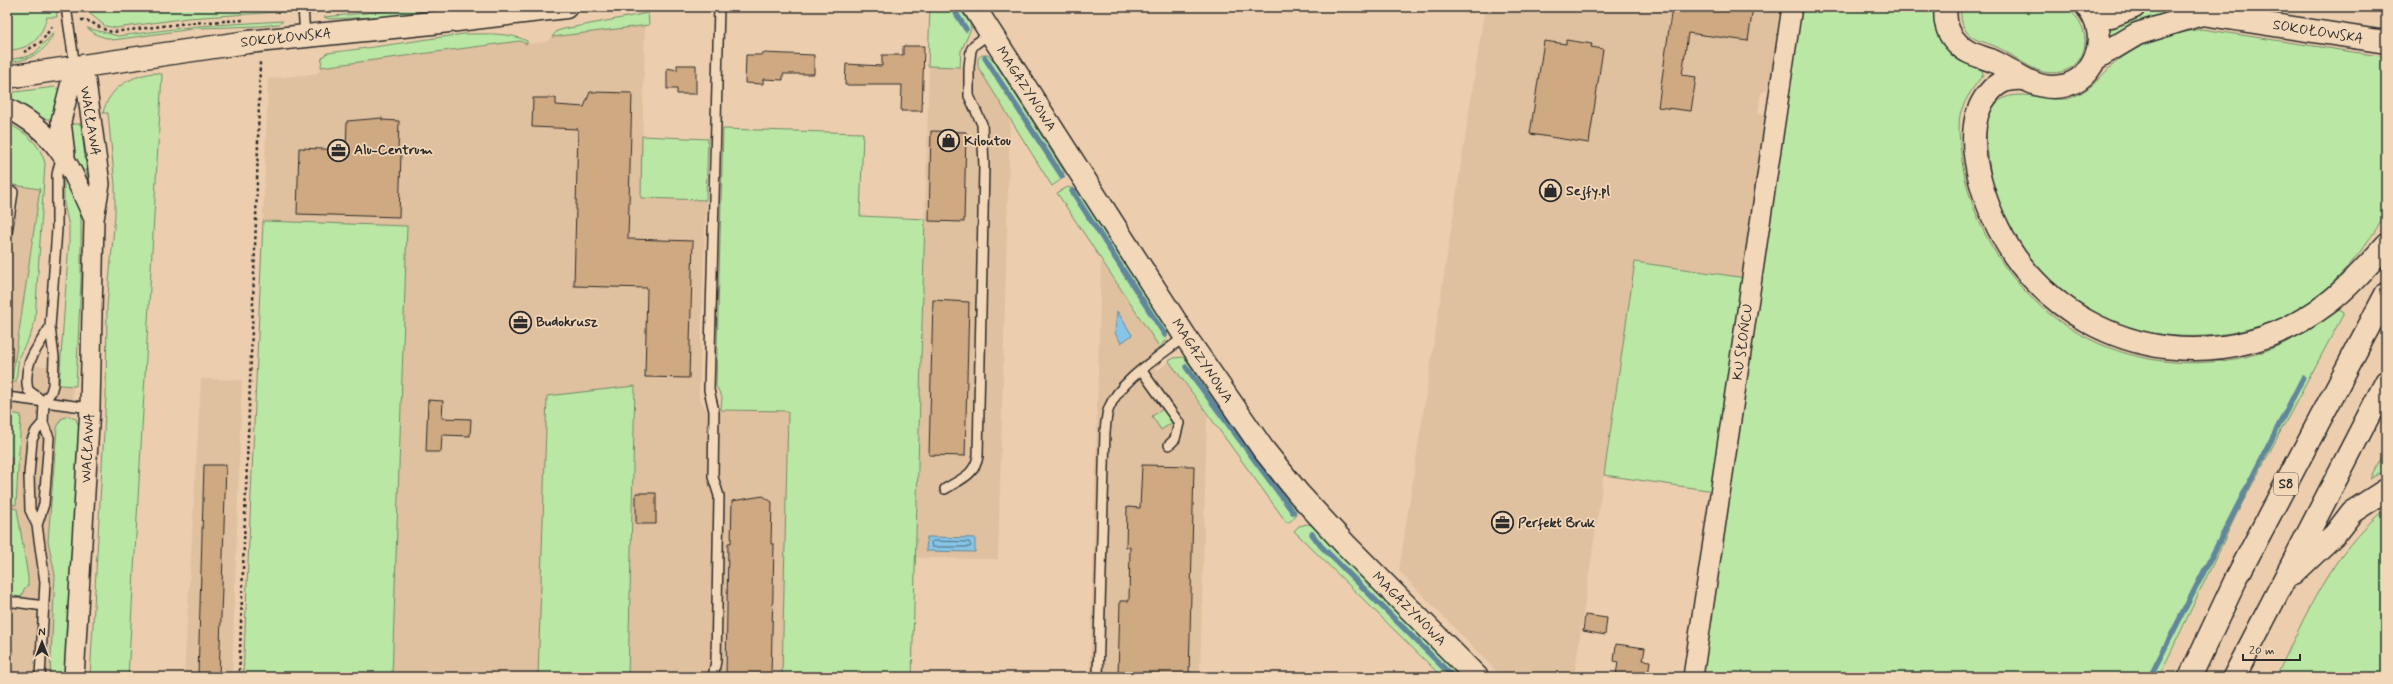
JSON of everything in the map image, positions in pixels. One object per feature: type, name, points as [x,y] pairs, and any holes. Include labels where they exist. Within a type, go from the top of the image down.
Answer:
[{"type":"main road","name":"SOKOŁOWSKA","points":[[7,77],[256,41],[566,7]]},
{"type":"main road","name":"MAGAZYNOWA","points":[[974,7],[1185,336],[1232,406],[1299,494],[1345,544],[1478,677]]},
{"type":"main road","points":[[1946,7],[1947,28],[1958,44],[1970,54],[1996,63],[2024,79],[2048,87],[2066,85],[2080,78],[2095,59],[2100,40],[2100,30],[2090,11]]},
{"type":"main road","points":[[2090,11],[2110,16],[2134,7]]},
{"type":"main road","name":"SOKOŁOWSKA","points":[[2095,59],[2137,34],[2193,11],[2386,42]]},
{"type":"main road","points":[[2024,79],[2003,80],[1990,91],[1978,108],[1974,124],[1974,137],[1983,187],[2001,235],[2020,264],[2048,293],[2069,310],[2093,325],[2121,336],[2166,348],[2196,350],[2224,347],[2257,340],[2294,324],[2329,302],[2386,244]]},
{"type":"main road","name":"S8","points":[[2190,677],[2237,577],[2386,294]]},
{"type":"main road","points":[[2234,677],[2280,585],[2386,382]]},
{"type":"main road","points":[[2280,585],[2335,534],[2352,512],[2386,490]]},
{"type":"street","name":"KU SŁOŃCU","points":[[1693,677],[1792,7]]},
{"type":"street","name":"WACŁAWA","points":[[75,67],[61,121],[65,155],[94,219]]},
{"type":"street","name":"WACŁAWA","points":[[74,677],[90,408],[94,219],[100,184],[86,82],[75,67]]},
{"type":"street","name":"WACŁAWA","points":[[7,108],[38,128],[65,155]]},
{"type":"lane","points":[[66,7],[75,67]]},
{"type":"lane","points":[[303,7],[305,36]]},
{"type":"lane","points":[[713,677],[716,661],[719,496],[713,477],[714,411],[709,390],[718,7]]},
{"type":"lane","points":[[946,489],[971,474],[976,466],[978,456],[984,166],[982,124],[969,96],[969,67],[971,50],[974,45],[990,33]]},
{"type":"lane","points":[[37,525],[44,504],[49,438],[43,423],[44,402],[51,392],[53,385],[54,357],[50,327],[57,229],[57,175],[60,162],[65,155]]},
{"type":"lane","points":[[7,191],[13,192],[7,232]]},
{"type":"lane","points":[[44,402],[28,390],[28,367],[35,348],[50,327]]},
{"type":"lane","points":[[1098,677],[1104,432],[1109,409],[1116,395],[1142,371],[1185,336]]},
{"type":"lane","points":[[1142,371],[1179,423],[1175,439],[1169,445]]},
{"type":"lane","points":[[7,397],[90,408]]},
{"type":"lane","points":[[40,677],[45,582],[37,525],[30,510],[29,475],[32,440],[36,431],[43,423]]},
{"type":"lane","points":[[7,601],[44,606]]},
{"type":"path","points":[[81,20],[86,19],[102,29],[114,32],[188,22],[247,20]]},
{"type":"path","points":[[19,53],[37,46],[56,24]]},
{"type":"path","points":[[239,677],[256,221],[260,67],[256,41]]},
{"type":"shaded area","points":[[1485,7],[1787,7],[1775,84],[1761,93],[1758,112],[1770,117],[1746,278],[1635,262],[1574,677],[1502,677],[1399,571]]},
{"type":"shaded area","name":"Budokrusz","points":[[645,25],[641,198],[706,200],[699,397],[707,411],[788,411],[782,677],[628,677],[636,387],[547,396],[538,677],[392,677],[407,226],[263,221],[268,79],[318,73],[321,67],[520,41],[527,44],[546,42],[552,37]]},
{"type":"shaded area","points":[[929,66],[978,67],[1010,120],[998,559],[916,558]]},
{"type":"shaded area","points":[[7,125],[40,189],[12,382],[31,384],[32,366],[48,366],[46,385],[75,386],[73,388],[69,446],[61,677],[7,677]]},
{"type":"shaded area","points":[[1101,261],[1160,348],[1147,357],[1157,371],[1169,361],[1207,416],[1200,677],[1090,677]]},
{"type":"shaded area","points":[[201,379],[242,380],[232,677],[184,677]]},
{"type":"green space","points":[[7,7],[56,7],[57,17],[47,17],[38,38],[34,42],[23,48],[7,51]]},
{"type":"green space","points":[[81,7],[295,7],[294,11],[188,18],[116,28],[105,26],[88,12],[83,13]]},
{"type":"green space","points":[[429,7],[480,7],[416,15],[329,19],[324,17]]},
{"type":"green space","points":[[930,7],[959,7],[970,24],[971,29],[961,51],[960,67],[928,66]]},
{"type":"green space","points":[[1797,7],[1933,7],[1939,31],[1947,46],[1960,58],[1982,70],[1983,75],[1971,92],[1961,111],[1959,136],[1966,182],[1982,227],[2005,267],[2034,301],[2069,328],[2108,347],[2151,359],[2197,363],[2258,354],[2294,338],[2339,310],[2344,313],[2238,511],[2159,677],[1700,677]]},
{"type":"green space","points":[[1961,7],[2063,7],[2072,13],[2079,21],[2083,30],[2085,41],[2084,51],[2079,60],[2072,67],[2061,72],[2047,73],[2036,70],[2005,51],[1972,37],[1962,24]]},
{"type":"green space","points":[[2156,10],[2172,11],[2173,13],[2109,39],[2108,27],[2143,12]]},
{"type":"green space","points":[[648,13],[649,25],[552,37],[557,31],[564,29]]},
{"type":"green space","points":[[283,21],[279,24],[199,28],[113,40],[97,35],[87,28],[118,36],[198,26]]},
{"type":"green space","points":[[2202,29],[2386,57],[2386,214],[2367,243],[2344,271],[2332,284],[2304,306],[2269,323],[2227,334],[2206,336],[2163,335],[2141,331],[2096,318],[2076,306],[2057,291],[2040,273],[2024,253],[2001,209],[1989,163],[1986,134],[1987,126],[1990,112],[1994,106],[2009,96],[2027,95],[2056,99],[2070,98],[2088,88],[2115,63],[2146,44],[2167,36]]},
{"type":"green space","points":[[54,32],[46,46],[35,55],[22,60],[7,63],[7,60],[25,57],[35,53]]},
{"type":"green space","points":[[464,34],[513,36],[527,41],[527,44],[520,41],[321,67],[322,58],[327,53]]},
{"type":"green space","points":[[982,55],[988,55],[994,61],[1064,171],[1063,178],[1052,186],[978,67],[978,58]]},
{"type":"green space","points":[[153,73],[162,74],[128,677],[90,677],[106,396],[107,306],[115,215],[115,185],[108,113],[103,113],[110,97],[121,85],[136,77]]},
{"type":"green space","points":[[55,87],[60,91],[54,115],[50,119],[38,119],[7,101],[7,93]]},
{"type":"green space","points":[[7,123],[26,134],[36,144],[45,163],[35,320],[31,334],[19,356],[16,382],[12,382],[12,379],[40,189],[7,184]]},
{"type":"green space","points":[[71,124],[81,124],[88,182],[69,141]]},
{"type":"green space","points":[[723,129],[863,133],[860,216],[925,219],[912,677],[782,677],[788,411],[721,410],[722,397],[716,386]]},
{"type":"green space","points":[[642,136],[708,139],[706,200],[641,198]]},
{"type":"green space","points":[[64,174],[79,203],[81,220],[81,279],[76,386],[59,385],[69,242],[69,226],[64,204]]},
{"type":"green space","points":[[1068,187],[1077,190],[1168,331],[1166,339],[1160,348],[1057,193]]},
{"type":"green space","points":[[263,221],[407,226],[392,677],[243,677]]},
{"type":"green space","points":[[1635,262],[1746,278],[1714,491],[1604,475]]},
{"type":"green space","points":[[1184,357],[1234,430],[1296,509],[1295,516],[1289,522],[1287,523],[1169,361],[1174,358]]},
{"type":"green space","points":[[635,386],[628,677],[538,677],[547,396]]},
{"type":"green space","points":[[1163,409],[1173,422],[1161,430],[1152,416]]},
{"type":"green space","points":[[10,413],[21,415],[16,505],[7,504],[12,458],[7,457]]},
{"type":"green space","points":[[68,416],[76,419],[79,427],[64,677],[50,677],[55,575],[48,541],[57,428],[61,419]]},
{"type":"green space","points":[[2386,450],[2386,470],[2370,479]]},
{"type":"green space","points":[[7,507],[17,509],[28,577],[28,585],[24,589],[21,598],[7,596]]},
{"type":"green space","points":[[2386,508],[2386,677],[2276,677],[2310,607],[2335,565],[2366,526]]},
{"type":"green space","points":[[1307,524],[1311,525],[1461,677],[1442,677],[1294,531],[1299,526]]},
{"type":"water","points":[[1117,311],[1132,335],[1121,343],[1115,333]]},
{"type":"water","points":[[927,537],[975,538],[975,552],[926,551]]},
{"type":"building","points":[[1672,7],[1753,7],[1748,41],[1688,33],[1682,75],[1696,77],[1691,111],[1658,107]]},
{"type":"building","points":[[1566,40],[1592,44],[1591,47],[1603,49],[1589,143],[1530,134],[1544,41],[1566,44]]},
{"type":"building","points":[[903,46],[924,46],[922,111],[901,111],[902,85],[845,85],[846,64],[882,66],[882,55],[903,55]]},
{"type":"building","points":[[762,53],[814,55],[814,74],[783,74],[783,80],[763,79],[763,84],[745,83],[746,55],[762,55]]},
{"type":"building","points":[[677,65],[696,65],[696,94],[677,94],[677,89],[667,89],[667,68],[677,70]]},
{"type":"building","points":[[590,92],[632,93],[628,239],[693,241],[689,378],[645,377],[647,288],[574,286],[578,129],[532,127],[533,98],[556,98],[556,105],[584,107]]},
{"type":"building","points":[[382,118],[382,120],[399,121],[398,151],[401,152],[399,217],[297,214],[299,148],[346,150],[347,121]]},
{"type":"building","points":[[931,131],[966,132],[964,222],[929,221]]},
{"type":"building","points":[[933,300],[969,302],[965,456],[929,455]]},
{"type":"building","points":[[428,400],[443,401],[442,418],[471,419],[470,436],[442,435],[441,452],[426,452]]},
{"type":"building","points":[[204,465],[226,465],[219,677],[198,677]]},
{"type":"building","points":[[1142,465],[1194,466],[1189,677],[1118,677],[1120,601],[1129,601],[1130,547],[1126,547],[1127,507],[1140,508]]},
{"type":"building","points":[[636,493],[656,493],[656,524],[636,524]]},
{"type":"building","points":[[763,496],[772,502],[771,544],[774,544],[771,677],[726,677],[728,543],[731,543],[732,501]]},
{"type":"building","points":[[1585,615],[1607,618],[1605,635],[1583,631]]},
{"type":"building","points":[[1616,644],[1645,648],[1643,660],[1650,661],[1648,677],[1616,675],[1618,662],[1614,661]]},
{"type":"waterway","points":[[952,7],[966,29]]},
{"type":"waterway","points":[[985,58],[1062,176]]},
{"type":"waterway","points":[[1072,191],[1165,335]]},
{"type":"waterway","points":[[1186,367],[1293,512]]},
{"type":"waterway","points":[[2150,677],[2303,378]]},
{"type":"waterway","points":[[1312,534],[1321,546],[1453,677]]},
{"type":"place","name":"Kiloutou","points":[[949,141]]},
{"type":"place","name":"Alu-Centrum","points":[[338,150]]},
{"type":"place","name":"Sejfy.pl","points":[[1551,191]]},
{"type":"place","name":"Budokrusz","points":[[521,322]]},
{"type":"place","name":"Perfekt Bruk","points":[[1502,523]]}]
